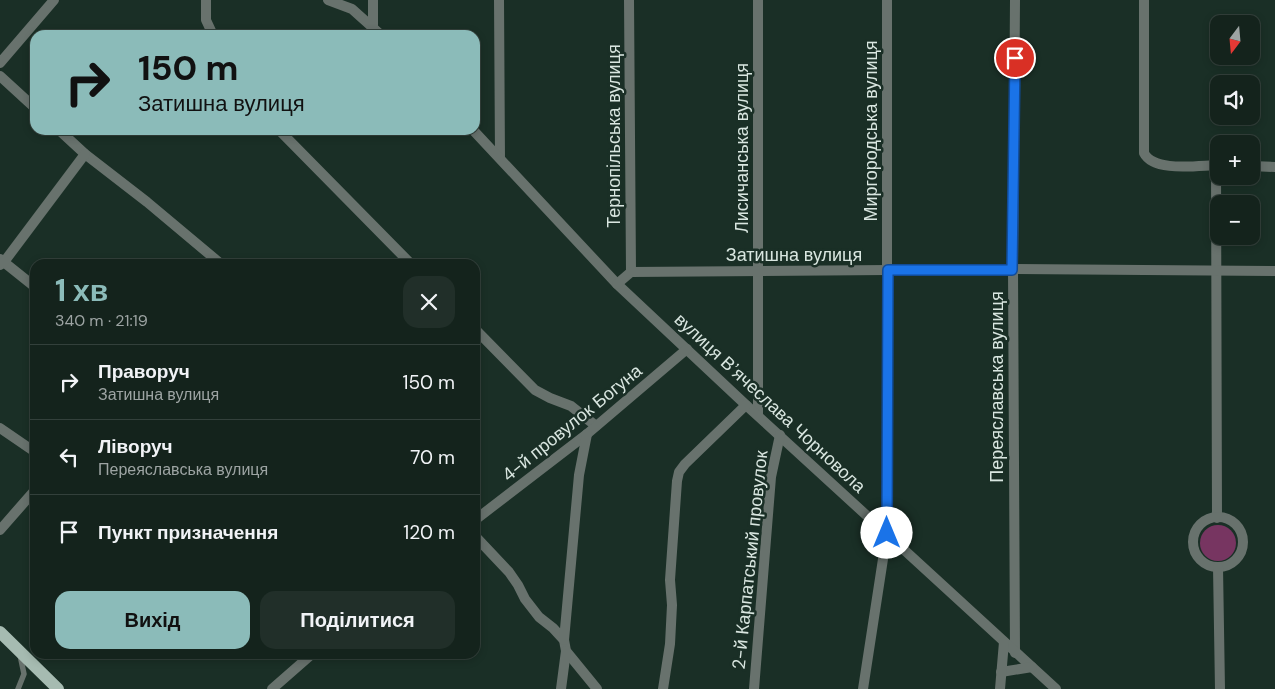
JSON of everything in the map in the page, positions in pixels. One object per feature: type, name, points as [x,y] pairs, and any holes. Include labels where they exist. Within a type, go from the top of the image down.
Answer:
[{"type":"main road","points":[[0,632],[58,689]]},
{"type":"street","points":[[0,63],[54,0]]},
{"type":"street","points":[[206,0],[206,20],[211,30]]},
{"type":"street","points":[[328,0],[352,9],[377,30]]},
{"type":"street","points":[[373,0],[373,26]]},
{"type":"street","points":[[499,0],[500,158]]},
{"type":"street","name":"Тернопільська вулиця","points":[[629,0],[631,272]]},
{"type":"street","name":"Лисичанська вулиця","points":[[758,0],[758,415]]},
{"type":"street","name":"Миргородська вулиця","points":[[863,689],[887,533],[887,0]]},
{"type":"street","name":"Переяславська вулиця","points":[[1015,0],[1012,270],[1015,653]]},
{"type":"street","points":[[1144,0],[1144,153],[1151,162],[1162,166],[1210,165]]},
{"type":"street","points":[[0,76],[30,103]]},
{"type":"street","points":[[64,135],[85,154],[147,202],[215,259]]},
{"type":"street","points":[[284,135],[406,259]]},
{"type":"street","name":"вулиця Вʼячеслава Чорновола","points":[[478,135],[618,284],[746,405],[1056,689]]},
{"type":"street","points":[[30,283],[1,262],[85,154]]},
{"type":"street","points":[[1260,166],[1275,167]]},
{"type":"street","points":[[1216,518],[1217,185]]},
{"type":"street","name":"Затишна вулиця","points":[[631,272],[888,270],[1275,271]]},
{"type":"street","points":[[618,284],[631,272]]},
{"type":"street","points":[[480,334],[535,390],[571,406],[596,426]]},
{"type":"street","name":"4-й провулок Богуна","points":[[480,516],[588,434],[687,349]]},
{"type":"street","points":[[663,689],[670,644],[672,605],[670,580],[679,472],[746,405]]},
{"type":"street","points":[[0,428],[30,449]]},
{"type":"street","points":[[561,689],[579,475],[588,434]]},
{"type":"street","name":"2-й Карпатський провулок","points":[[754,689],[771,477],[780,435]]},
{"type":"street","points":[[0,530],[30,496]]},
{"type":"street","points":[[1216,518],[1224,518],[1238,527],[1242,534],[1243,542],[1239,557],[1226,566],[1218,567],[1202,562],[1194,547],[1196,531],[1201,524],[1216,518]]},
{"type":"street","points":[[480,541],[509,572],[525,599],[539,617],[553,628],[596,689]]},
{"type":"street","points":[[1218,567],[1220,689]]},
{"type":"street","points":[[1000,689],[1004,642]]},
{"type":"street","points":[[272,689],[306,659]]},
{"type":"street","points":[[1001,672],[1032,667]]},
{"type":"lane","points":[[18,689],[24,674],[20,653]]},
{"type":"shaded area","points":[[1218,525],[1225,526],[1231,530],[1235,536],[1235,550],[1231,556],[1225,560],[1218,561],[1211,560],[1205,556],[1201,550],[1200,543],[1201,536],[1205,530],[1211,526]]},
{"type":"route","points":[[887,533],[888,270],[1012,270],[1015,58]]}]
